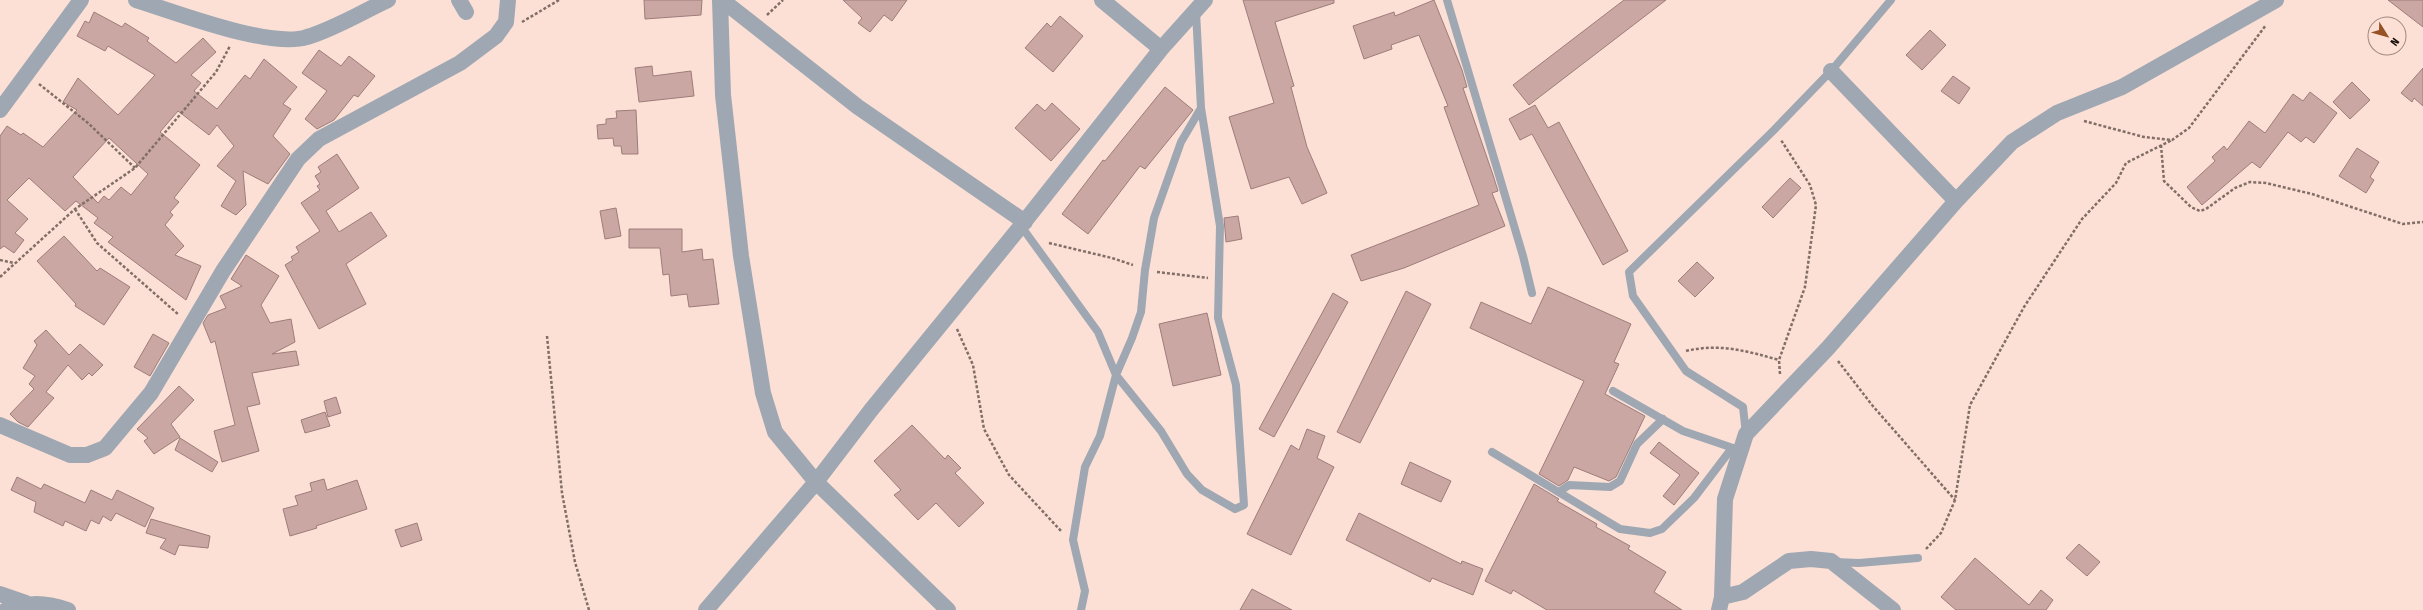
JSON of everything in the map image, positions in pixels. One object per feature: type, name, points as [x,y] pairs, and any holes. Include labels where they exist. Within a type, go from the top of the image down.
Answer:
[{"type":"street","points":[[0,110],[28,75],[82,0]]},
{"type":"street","points":[[136,0],[238,32],[291,40],[308,37],[388,0]]},
{"type":"street","points":[[0,425],[70,455],[87,455],[105,448],[151,393],[190,325],[262,212],[307,150],[320,139],[460,63],[496,36],[506,22],[508,0]]},
{"type":"street","points":[[721,0],[858,107],[1026,229]]},
{"type":"street","points":[[721,0],[723,95],[741,256],[763,393],[775,432],[816,482],[948,610]]},
{"type":"street","points":[[1102,0],[1161,49]]},
{"type":"street","points":[[1720,606],[1725,499],[1737,449],[1746,434],[1828,348],[1956,201],[2012,142],[2056,114],[2122,87],[2276,0]]},
{"type":"street","points":[[706,610],[816,482],[871,410],[950,314],[1026,229],[1161,49],[1201,6]]},
{"type":"street","points":[[1831,71],[1956,201]]},
{"type":"street","points":[[1720,606],[1789,561],[1811,559],[1831,561],[1893,610]]},
{"type":"street","points":[[0,594],[26,603],[68,610]]},
{"type":"street","points":[[6,610],[26,603]]},
{"type":"lane","points":[[1447,0],[1524,256],[1532,293]]},
{"type":"lane","points":[[1746,434],[1743,407],[1686,371],[1676,354],[1633,296],[1629,272],[1774,130],[1831,71],[1891,0]]},
{"type":"lane","points":[[1026,229],[1098,332],[1116,375],[1161,431],[1187,474],[1202,490],[1235,509],[1244,505],[1236,385],[1218,318],[1220,226],[1201,108],[1201,6]]},
{"type":"lane","points":[[1081,610],[1085,591],[1073,540],[1085,467],[1100,436],[1116,375],[1132,338],[1141,312],[1145,270],[1154,218],[1181,142],[1201,108]]},
{"type":"lane","points":[[1492,452],[1620,529],[1650,533],[1662,529],[1694,498],[1737,449],[1683,430],[1613,391]]},
{"type":"lane","points":[[1559,492],[1569,485],[1610,487],[1620,481],[1637,444],[1663,419]]},
{"type":"lane","points":[[1831,561],[1859,563],[1918,558]]},
{"type":"path","points":[[496,36],[559,0]]},
{"type":"path","points":[[755,26],[782,0]]},
{"type":"path","points":[[1918,558],[1941,533],[1955,500],[1970,405],[2024,307],[2082,218],[2116,183],[2126,163],[2172,140],[2189,128],[2271,18]]},
{"type":"path","points":[[0,277],[75,209],[135,168],[216,72],[238,32]]},
{"type":"path","points":[[28,75],[88,123],[135,168]]},
{"type":"path","points":[[2056,114],[2144,137],[2172,140]]},
{"type":"path","points":[[1774,130],[1810,185],[1816,205],[1805,287],[1780,360],[1780,398]]},
{"type":"path","points":[[2161,145],[2164,181],[2191,206],[2200,211],[2206,209],[2235,188],[2250,182],[2312,194],[2402,224],[2423,222]]},
{"type":"path","points":[[75,209],[97,243],[190,325]]},
{"type":"path","points":[[1026,229],[1145,270],[1178,276],[1220,279]]},
{"type":"path","points":[[0,260],[14,263]]},
{"type":"path","points":[[950,314],[973,365],[984,429],[1009,475],[1062,533]]},
{"type":"path","points":[[547,336],[562,493],[575,562],[588,610]]},
{"type":"path","points":[[1676,354],[1702,347],[1725,347],[1780,360]]},
{"type":"path","points":[[1828,348],[1872,405],[1955,500]]},
{"type":"building","points":[[644,0],[702,0],[701,15],[645,19]]},
{"type":"building","points":[[843,0],[907,0],[892,21],[884,15],[870,32],[858,23],[862,18]]},
{"type":"building","points":[[1243,0],[1334,0],[1334,3],[1275,22],[1294,86],[1291,87],[1307,147],[1327,193],[1302,204],[1289,177],[1251,189],[1229,117],[1274,103]]},
{"type":"building","points":[[1434,0],[1462,70],[1467,87],[1463,88],[1498,191],[1492,193],[1505,226],[1404,268],[1361,281],[1351,255],[1479,205],[1444,107],[1448,106],[1419,35],[1391,45],[1392,49],[1364,59],[1353,26],[1394,12],[1395,16]]},
{"type":"building","points":[[1624,0],[1666,0],[1529,105],[1513,85]]},
{"type":"building","points":[[2388,0],[2423,0],[2423,27]]},
{"type":"building","points":[[94,12],[122,27],[125,23],[149,38],[147,41],[176,63],[203,38],[216,52],[191,75],[201,83],[194,91],[217,109],[245,75],[250,79],[264,59],[297,87],[283,104],[291,109],[273,136],[290,154],[268,184],[243,171],[246,205],[236,215],[221,206],[236,181],[217,166],[234,146],[217,125],[209,135],[178,111],[160,132],[200,165],[174,198],[179,202],[170,212],[173,215],[165,225],[184,246],[175,255],[201,266],[186,300],[108,242],[113,237],[94,223],[98,218],[76,201],[65,211],[29,178],[7,200],[28,219],[15,233],[24,240],[14,253],[4,246],[0,249],[0,136],[7,126],[21,135],[23,133],[43,147],[77,110],[63,102],[78,78],[118,115],[155,75],[108,46],[105,51],[77,36],[85,21],[89,23]],"holes":[[[109,138],[148,174],[131,195],[121,187],[109,200],[104,196],[98,203],[73,177]]]},
{"type":"building","points":[[1060,16],[1083,36],[1053,72],[1025,48],[1047,23],[1051,27]]},
{"type":"building","points":[[1930,30],[1946,45],[1922,70],[1906,55]]},
{"type":"building","points":[[319,50],[341,66],[349,56],[375,76],[358,97],[354,95],[334,120],[317,129],[305,119],[327,91],[302,73]]},
{"type":"building","points":[[652,66],[653,76],[691,71],[694,96],[639,102],[635,68]]},
{"type":"building","points":[[2423,68],[2423,106],[2414,98],[2412,102],[2401,93]]},
{"type":"building","points":[[1953,76],[1970,88],[1959,104],[1941,91]]},
{"type":"building","points":[[2352,82],[2370,100],[2350,119],[2333,102]]},
{"type":"building","points":[[1165,87],[1193,110],[1145,169],[1140,166],[1088,234],[1062,214],[1103,160],[1105,161]]},
{"type":"building","points":[[2310,92],[2337,113],[2314,143],[2306,137],[2301,142],[2288,132],[2260,168],[2252,162],[2202,205],[2187,187],[2215,161],[2212,157],[2224,146],[2227,150],[2249,121],[2265,133],[2293,94],[2303,101]]},
{"type":"building","points":[[1052,103],[1080,129],[1051,161],[1015,128],[1037,104],[1045,111]]},
{"type":"building","points":[[1535,105],[1548,128],[1559,122],[1628,251],[1603,265],[1532,134],[1520,140],[1509,119]]},
{"type":"building","points":[[636,110],[638,154],[622,154],[621,146],[614,146],[613,138],[598,139],[597,125],[606,124],[606,119],[617,118],[616,111]]},
{"type":"building","points":[[2357,148],[2379,162],[2370,177],[2374,180],[2366,193],[2339,176]]},
{"type":"building","points":[[337,154],[359,188],[326,211],[339,232],[371,212],[387,236],[346,264],[366,304],[319,329],[285,265],[293,260],[291,257],[299,252],[296,247],[320,231],[301,203],[320,190],[317,186],[320,184],[315,176],[321,172],[318,167]]},
{"type":"building","points":[[1790,178],[1801,188],[1773,218],[1762,207]]},
{"type":"building","points":[[616,208],[621,236],[605,239],[600,211]]},
{"type":"building","points":[[1238,216],[1242,239],[1226,242],[1224,218]]},
{"type":"building","points":[[629,229],[682,229],[682,252],[702,249],[703,260],[713,259],[719,304],[689,307],[687,294],[671,296],[669,274],[663,275],[660,248],[629,248]]},
{"type":"building","points":[[64,236],[97,271],[100,268],[130,287],[104,325],[75,306],[76,304],[37,261]]},
{"type":"building","points":[[246,255],[279,276],[261,305],[270,323],[291,319],[295,342],[272,354],[296,351],[299,365],[252,373],[260,404],[247,407],[259,451],[222,462],[214,431],[235,425],[215,341],[211,343],[203,323],[208,315],[226,308],[220,296],[242,286],[231,279]]},
{"type":"building","points":[[1697,262],[1714,278],[1695,297],[1678,281]]},
{"type":"building","points":[[1548,287],[1631,324],[1614,362],[1619,364],[1605,394],[1645,416],[1616,477],[1609,481],[1574,467],[1568,480],[1559,486],[1539,474],[1584,381],[1470,328],[1481,302],[1531,324]]},
{"type":"building","points":[[1406,291],[1431,304],[1360,443],[1337,432]]},
{"type":"building","points":[[1333,293],[1348,302],[1274,437],[1259,429]]},
{"type":"building","points":[[1207,313],[1221,375],[1173,386],[1159,324]]},
{"type":"building","points":[[46,330],[69,355],[80,344],[103,365],[92,376],[89,373],[82,380],[68,365],[46,392],[54,398],[28,427],[18,422],[10,414],[34,389],[29,384],[35,376],[23,368],[37,345],[34,341]]},
{"type":"building","points":[[153,334],[169,343],[150,376],[134,367]]},
{"type":"building","points":[[179,386],[194,400],[171,424],[180,437],[154,454],[144,441],[148,438],[137,429]]},
{"type":"building","points":[[336,397],[341,413],[328,417],[324,401]]},
{"type":"building","points":[[325,412],[330,426],[305,433],[301,420]]},
{"type":"building","points":[[912,425],[945,459],[948,455],[961,468],[955,473],[984,503],[959,527],[936,503],[918,520],[894,495],[901,490],[874,461]]},
{"type":"building","points":[[1307,429],[1325,436],[1317,458],[1334,467],[1291,555],[1247,534],[1291,445],[1299,450]]},
{"type":"building","points":[[180,438],[218,462],[212,472],[175,450]]},
{"type":"building","points":[[1659,442],[1699,473],[1674,505],[1663,496],[1680,475],[1650,453]]},
{"type":"building","points":[[1410,462],[1451,481],[1441,502],[1401,484]]},
{"type":"building","points":[[17,477],[41,489],[44,484],[85,503],[91,490],[112,500],[117,490],[154,508],[145,527],[116,513],[111,521],[103,516],[99,524],[91,520],[86,531],[65,521],[63,526],[34,512],[36,502],[11,490]]},
{"type":"building","points":[[324,479],[327,490],[357,480],[367,509],[316,526],[317,528],[290,536],[283,509],[298,505],[295,496],[312,491],[310,483]]},
{"type":"building","points":[[1534,484],[1559,499],[1557,501],[1597,524],[1596,527],[1630,546],[1628,549],[1666,572],[1654,592],[1682,610],[1547,610],[1513,590],[1511,594],[1485,581]]},
{"type":"building","points":[[1359,513],[1461,564],[1462,561],[1483,569],[1473,595],[1432,578],[1430,582],[1346,540]]},
{"type":"building","points":[[151,519],[210,536],[208,548],[179,545],[175,555],[160,548],[166,539],[146,533]]},
{"type":"building","points":[[417,523],[422,540],[401,547],[395,530]]},
{"type":"building","points":[[2079,544],[2100,562],[2087,576],[2066,558]]},
{"type":"building","points":[[1975,558],[2029,605],[2041,590],[2053,600],[2046,610],[1956,610],[1941,597]]},
{"type":"building","points":[[1252,589],[1292,610],[1240,610]]}]
